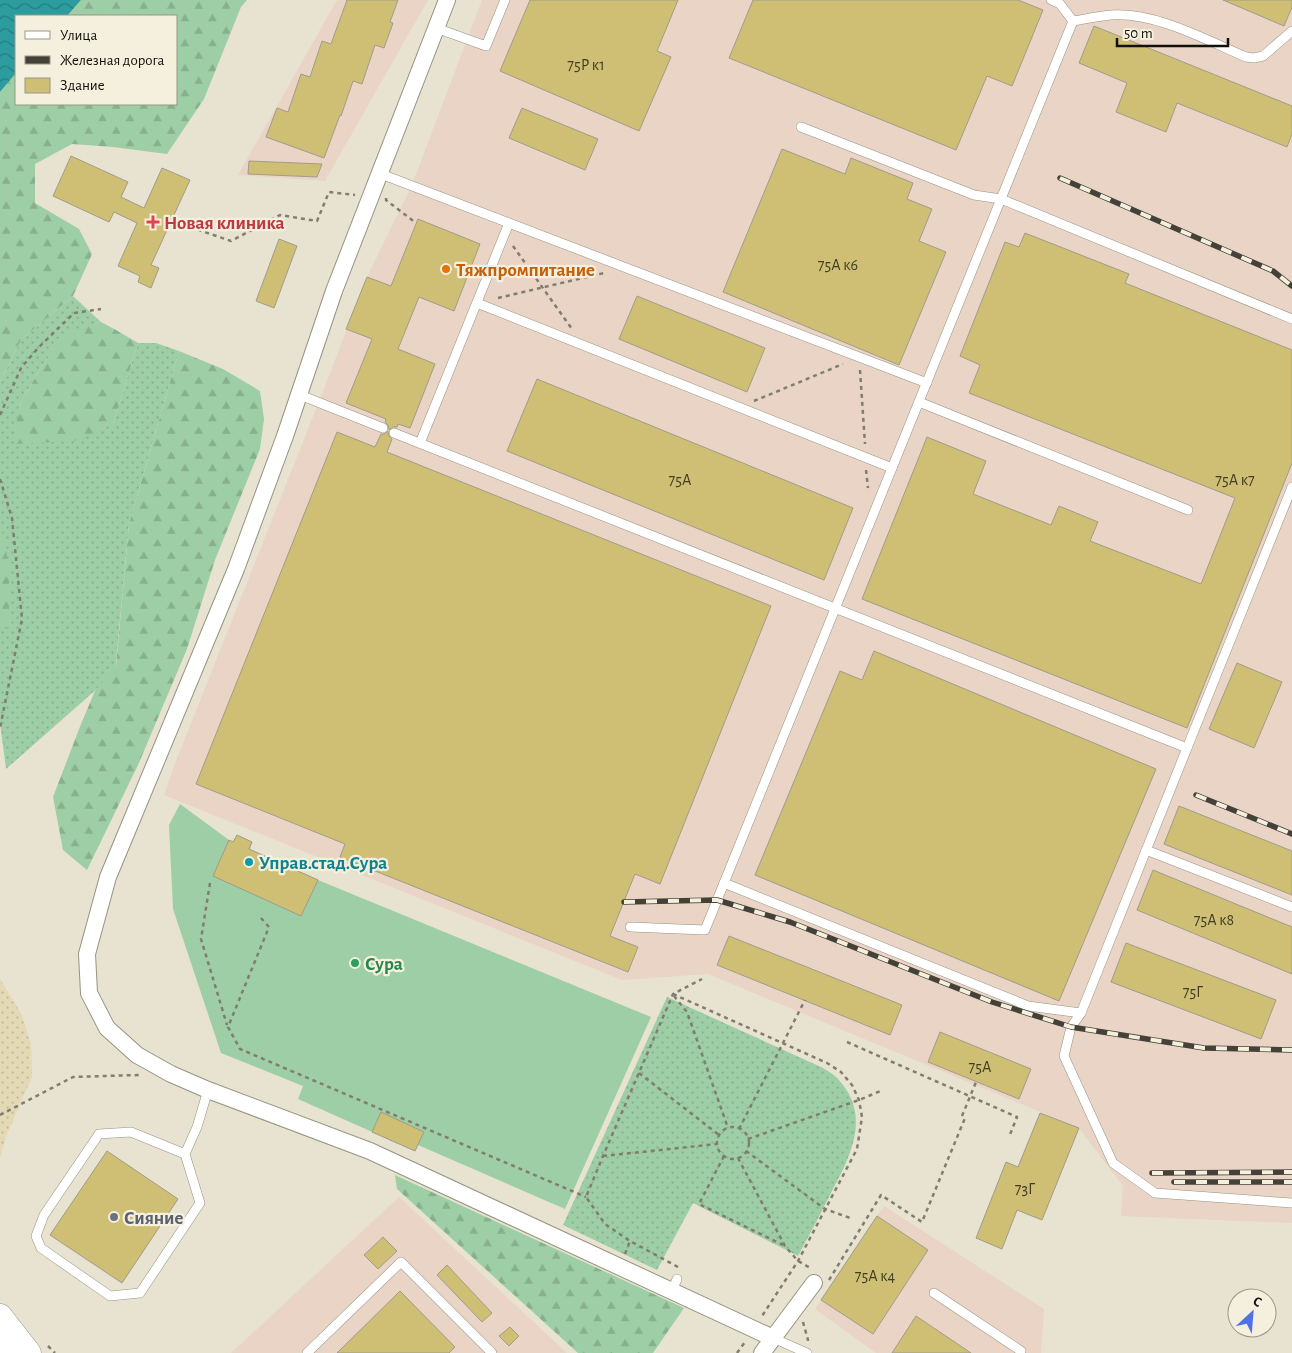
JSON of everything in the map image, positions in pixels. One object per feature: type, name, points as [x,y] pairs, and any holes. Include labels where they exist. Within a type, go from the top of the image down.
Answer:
[{"type":"main road","points":[[0,1346],[8,1353]]},
{"type":"street","points":[[447,0],[380,174],[378,198],[334,291],[300,395],[236,569],[108,877],[86,954],[89,993],[107,1028],[137,1055],[171,1074],[208,1090],[370,1150],[674,1285],[753,1329],[773,1338]]},
{"type":"street","points":[[762,1353],[818,1277]]},
{"type":"street","points":[[0,1316],[29,1353]]},
{"type":"lane","points":[[436,28],[486,46],[504,0]]},
{"type":"lane","points":[[1051,0],[1060,4],[1073,21]]},
{"type":"lane","points":[[1073,21],[1112,15],[1136,17],[1173,26],[1246,57],[1254,58],[1263,56],[1292,32]]},
{"type":"lane","points":[[630,927],[705,930],[1073,21]]},
{"type":"lane","points":[[801,127],[974,195],[1001,199],[1292,319]]},
{"type":"lane","points":[[380,174],[926,383]]},
{"type":"lane","points":[[420,443],[509,223]]},
{"type":"lane","points":[[477,303],[892,468]]},
{"type":"lane","points":[[300,395],[383,428]]},
{"type":"lane","points":[[919,402],[1188,510]]},
{"type":"lane","points":[[394,433],[1187,748]]},
{"type":"lane","points":[[1292,487],[1081,1013],[1071,1027],[1064,1056],[1113,1163],[1155,1194],[1292,1203]]},
{"type":"lane","points":[[1146,850],[1292,907]]},
{"type":"lane","points":[[724,883],[1028,1006],[1081,1013]]},
{"type":"lane","points":[[185,1154],[130,1132],[99,1134],[44,1215],[36,1236],[41,1248],[110,1296],[140,1293],[200,1202],[185,1154],[197,1127],[208,1090]]},
{"type":"lane","points":[[307,1353],[401,1262],[492,1353]]},
{"type":"lane","points":[[934,1293],[1021,1351],[1020,1353]]},
{"type":"lane","points":[[773,1338],[804,1352]]},
{"type":"path","points":[[190,227],[231,241],[280,215],[317,221],[329,192],[378,198],[388,195]]},
{"type":"path","points":[[378,198],[416,222]]},
{"type":"path","points":[[509,223],[510,242],[586,346]]},
{"type":"path","points":[[477,303],[626,268]]},
{"type":"path","points":[[0,414],[21,368],[38,348],[74,313],[101,309]]},
{"type":"path","points":[[738,408],[859,357],[868,488]]},
{"type":"path","points":[[0,479],[12,518],[22,618],[0,728]]},
{"type":"path","points":[[210,883],[201,939],[228,1027],[240,1049],[586,1197],[605,1224],[630,1241],[679,1267]]},
{"type":"path","points":[[228,1027],[269,927],[261,918]]},
{"type":"path","points":[[586,1197],[673,994],[702,979]]},
{"type":"path","points":[[673,994],[784,1042],[841,1072],[852,1085],[859,1100],[862,1117],[857,1149],[798,1260],[736,1353]]},
{"type":"path","points":[[673,994],[687,1012],[728,1128]]},
{"type":"path","points":[[739,1129],[805,1000]]},
{"type":"path","points":[[847,1042],[1017,1117],[1008,1137]]},
{"type":"path","points":[[639,1073],[719,1135]]},
{"type":"path","points":[[0,1115],[73,1077],[141,1075]]},
{"type":"path","points":[[738,1158],[785,1246],[818,1277],[881,1195],[922,1222],[976,1082]]},
{"type":"path","points":[[748,1139],[883,1090]]},
{"type":"path","points":[[736,1127],[739,1129],[743,1131],[748,1139],[746,1151],[738,1158],[733,1159],[724,1156],[718,1149],[719,1135],[728,1128],[736,1127]]},
{"type":"path","points":[[603,1156],[717,1144]]},
{"type":"path","points":[[746,1151],[825,1209],[853,1219]]},
{"type":"path","points":[[724,1156],[699,1204],[785,1246]]},
{"type":"path","points":[[802,1322],[808,1340],[804,1352]]},
{"type":"shaded area","points":[[337,0],[428,0],[325,181],[238,175]]},
{"type":"shaded area","points":[[482,0],[1292,0],[1292,1223],[1121,1216],[1123,1186],[1079,1128],[708,974],[622,980],[164,795],[367,277],[412,185]]},
{"type":"shaded area","points":[[399,1197],[567,1353],[231,1353]]},
{"type":"shaded area","points":[[884,1206],[1044,1309],[1041,1353],[876,1353],[815,1309]]},
{"type":"green space","points":[[81,0],[247,0],[241,7],[204,99],[167,154],[72,144],[35,164],[35,203],[79,229],[92,254],[73,296],[21,340],[0,382],[0,92],[15,74],[15,105],[178,105],[178,15],[68,15]]},
{"type":"green space","points":[[73,296],[101,322],[67,333],[44,363],[19,405],[113,424],[138,343],[156,343],[179,351],[129,524],[115,673],[6,769],[0,723],[0,382],[21,340]]},
{"type":"green space","points":[[101,322],[138,343],[113,424],[74,441],[14,444],[19,405],[44,363],[67,332]]},
{"type":"green space","points":[[179,351],[223,369],[260,391],[264,419],[260,449],[215,560],[187,649],[138,765],[87,870],[63,850],[53,797],[95,691],[116,666],[129,524]]},
{"type":"green space","points":[[0,516],[9,567],[9,627],[0,631]]},
{"type":"green space","name":"Сура","points":[[180,804],[233,842],[237,835],[252,842],[250,849],[318,880],[651,1017],[565,1209],[418,1145],[415,1151],[298,1099],[303,1086],[221,1053],[173,909],[169,825]]},
{"type":"green space","points":[[667,997],[821,1067],[837,1078],[848,1092],[854,1107],[856,1121],[850,1151],[838,1181],[798,1256],[693,1203],[657,1270],[563,1225]]},
{"type":"green space","points":[[395,1175],[684,1308],[653,1353],[578,1353],[397,1189]]},
{"type":"sand","points":[[0,979],[22,1015],[31,1045],[32,1077],[7,1134],[0,1157]]},
{"type":"water","points":[[0,0],[81,0],[68,15],[15,15],[15,74],[0,92]]},
{"type":"building","points":[[347,0],[398,0],[390,22],[393,23],[384,48],[375,45],[362,84],[353,81],[324,158],[266,137],[277,108],[288,112],[301,74],[310,77],[322,41],[331,44]]},
{"type":"building","points":[[530,0],[678,0],[657,51],[671,57],[639,131],[500,71]]},
{"type":"building","points":[[753,0],[1018,0],[1043,10],[1012,86],[987,76],[956,150],[729,58]]},
{"type":"building","points":[[1223,0],[1292,0],[1292,7],[1284,26]]},
{"type":"building","points":[[1094,26],[1292,106],[1292,134],[1287,147],[1177,103],[1166,132],[1116,112],[1127,83],[1079,63]]},
{"type":"building","points":[[522,108],[598,139],[585,170],[509,138]]},
{"type":"building","points":[[782,149],[845,174],[851,158],[913,183],[907,199],[932,209],[919,241],[946,252],[899,365],[723,292]]},
{"type":"building","name":"Новая клиника","points":[[71,156],[128,182],[121,197],[144,208],[162,168],[190,180],[151,265],[159,268],[151,288],[138,282],[140,276],[118,266],[137,223],[114,212],[109,222],[53,196]]},
{"type":"building","points":[[249,161],[322,164],[317,177],[248,174]]},
{"type":"building","points":[[418,219],[480,244],[454,311],[419,297],[398,349],[435,364],[410,428],[398,424],[397,427],[389,430],[385,422],[386,419],[346,403],[372,339],[346,329],[367,277],[391,286]]},
{"type":"building","points":[[1025,233],[1129,274],[1125,283],[1292,350],[1292,463],[1187,728],[862,599],[927,437],[986,461],[973,494],[1051,525],[1059,506],[1098,522],[1090,541],[1201,584],[1235,498],[969,393],[980,365],[960,356],[1005,242],[1019,247]]},
{"type":"building","points":[[279,239],[297,246],[274,308],[256,301]]},
{"type":"building","points":[[637,296],[765,348],[747,392],[619,339]]},
{"type":"building","points":[[537,379],[853,508],[824,580],[507,451]]},
{"type":"building","points":[[388,431],[392,439],[387,452],[771,606],[660,884],[635,874],[610,936],[638,947],[628,972],[340,857],[345,844],[196,784],[337,432],[375,447],[381,434]]},
{"type":"building","points":[[874,651],[1156,769],[1059,1001],[755,875],[840,671],[862,680]]},
{"type":"building","points":[[1237,663],[1282,682],[1254,748],[1209,729]]},
{"type":"building","points":[[1179,806],[1292,851],[1292,895],[1164,844]]},
{"type":"building","name":"Управ.стад.Сура","points":[[237,835],[252,842],[249,849],[318,880],[301,916],[213,876],[229,840],[233,842]]},
{"type":"building","points":[[1153,870],[1292,927],[1292,974],[1137,910]]},
{"type":"building","points":[[729,936],[902,1005],[890,1035],[717,965]]},
{"type":"building","points":[[1126,943],[1276,1000],[1261,1039],[1111,982]]},
{"type":"building","points":[[940,1032],[1031,1069],[1019,1099],[928,1062]]},
{"type":"building","points":[[381,1112],[424,1132],[415,1151],[372,1132]]},
{"type":"building","points":[[1040,1113],[1079,1128],[1042,1220],[1017,1210],[1002,1249],[976,1238],[1006,1162],[1018,1167]]},
{"type":"building","name":"Сияние","points":[[107,1151],[178,1199],[122,1283],[50,1235]]},
{"type":"building","points":[[877,1216],[928,1250],[873,1334],[821,1300]]},
{"type":"building","points":[[383,1237],[397,1251],[378,1269],[364,1255]]},
{"type":"building","points":[[447,1265],[492,1313],[482,1322],[437,1275]]},
{"type":"building","points":[[400,1291],[455,1347],[449,1353],[337,1353]]},
{"type":"building","points":[[916,1316],[971,1353],[892,1353]]},
{"type":"building","points":[[510,1327],[519,1336],[509,1346],[499,1336]]},
{"type":"railway","points":[[1060,178],[1273,271],[1292,286]]},
{"type":"railway","points":[[1196,795],[1292,834]]},
{"type":"railway","points":[[624,902],[717,900],[790,922],[992,1002],[1071,1027],[1204,1048],[1292,1050]]},
{"type":"railway","points":[[1152,1173],[1292,1172]]},
{"type":"railway","points":[[1174,1182],[1292,1182]]},
{"type":"place","name":"Новая клиника","points":[[153,222]]},
{"type":"place","name":"Тяжпромпитание","points":[[446,269]]},
{"type":"place","name":"Управ.стад.Сура","points":[[249,862]]},
{"type":"place","name":"Сура","points":[[355,963]]},
{"type":"place","name":"Сияние","points":[[114,1217]]}]
